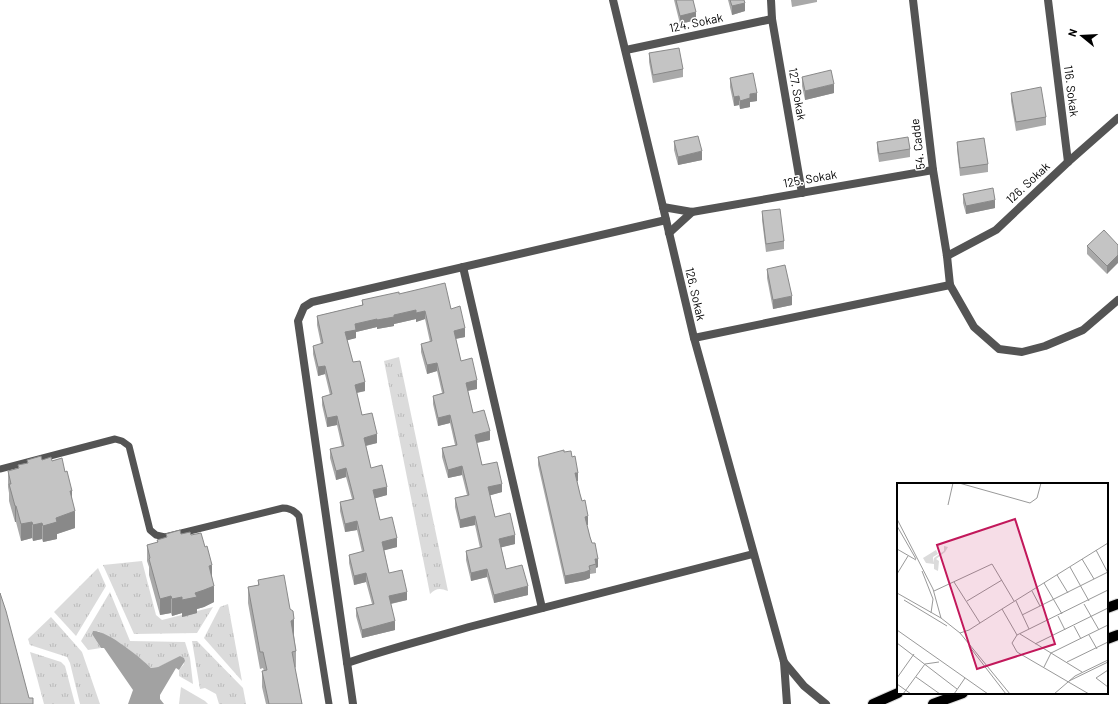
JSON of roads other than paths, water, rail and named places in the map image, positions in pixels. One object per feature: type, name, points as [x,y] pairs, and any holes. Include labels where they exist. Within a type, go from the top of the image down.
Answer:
[{"type":"main road","points":[[1108,608],[1118,604]]},
{"type":"main road","points":[[1108,639],[1118,635]]},
{"type":"main road","points":[[873,704],[897,693]]},
{"type":"main road","points":[[933,704],[960,694]]},
{"type":"street","name":"126. Sokak","points":[[613,0],[694,338],[950,285]]},
{"type":"street","name":"127. Sokak","points":[[771,0],[772,19],[802,193]]},
{"type":"street","name":"54. Cadde","points":[[913,0],[933,170],[947,256],[950,285]]},
{"type":"street","name":"116. Sokak","points":[[1048,0],[1068,162]]},
{"type":"street","name":"124. Sokak","points":[[626,50],[772,19]]},
{"type":"street","name":"126. Sokak","points":[[947,256],[996,230],[1068,162],[1118,118]]},
{"type":"street","name":"125. Sokak","points":[[663,207],[692,212],[933,170]]},
{"type":"street","points":[[669,233],[692,212]]},
{"type":"street","points":[[352,704],[298,321],[304,307],[312,302],[666,220]]},
{"type":"street","points":[[463,267],[542,608]]},
{"type":"street","points":[[950,285],[974,327],[999,349],[1022,352],[1045,346],[1083,330],[1118,300]]},
{"type":"street","points":[[694,338],[784,662],[787,704]]},
{"type":"street","points":[[347,663],[382,651],[542,608],[754,554]]},
{"type":"street","points":[[784,662],[804,686],[826,704]]},
{"type":"lane","points":[[0,469],[115,439],[126,443],[129,446],[150,530],[156,535],[165,537],[283,508],[288,508],[296,512],[299,516],[329,704]]}]
